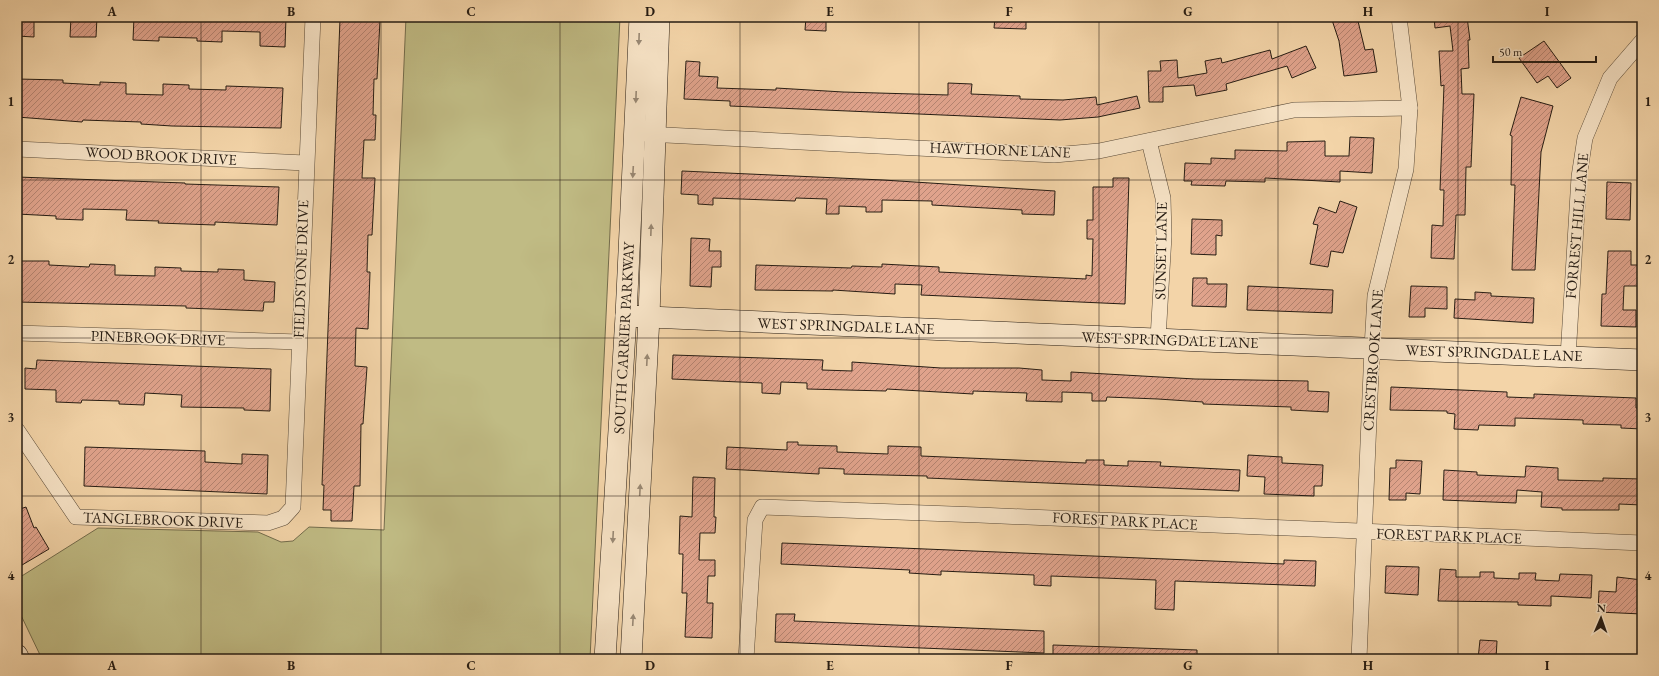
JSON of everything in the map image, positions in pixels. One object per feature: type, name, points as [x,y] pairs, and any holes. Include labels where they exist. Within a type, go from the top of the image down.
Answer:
[{"type":"main road","name":"SOUTH CARRIER PARKWAY","points":[[631,659],[649,317],[640,17]]},
{"type":"main road","name":"SOUTH CARRIER PARKWAY","points":[[606,659],[626,316],[644,134],[659,17]]},
{"type":"main road","name":"WEST SPRINGDALE LANE","points":[[626,316],[1642,360]]},
{"type":"main road","points":[[17,655],[19,659]]},
{"type":"street","name":"FIELDSTONE DRIVE","points":[[283,518],[292,507],[312,17]]},
{"type":"street","name":"CRESTBROOK LANE","points":[[1358,659],[1375,296],[1406,169],[1410,108],[1399,17]]},
{"type":"street","name":"FORREST HILL LANE","points":[[1568,356],[1579,176],[1585,138],[1610,78],[1642,41]]},
{"type":"street","name":"HAWTHORNE LANE","points":[[644,134],[1054,155],[1098,151],[1294,110],[1410,108]]},
{"type":"street","name":"SUNSET LANE","points":[[1149,141],[1163,198],[1164,236],[1158,339]]},
{"type":"street","name":"WOOD BROOK DRIVE","points":[[17,148],[305,163]]},
{"type":"street","name":"PINEBROOK DRIVE","points":[[17,333],[299,342]]},
{"type":"street","name":"TANGLEBROOK DRIVE","points":[[17,430],[76,517],[268,523],[283,518]]},
{"type":"street","name":"FOREST PARK PLACE","points":[[746,659],[755,520],[762,507],[987,515],[1642,543]]},
{"type":"shaded area","points":[[406,17],[620,17],[590,659],[42,659],[17,607],[17,579],[98,528],[258,532],[281,542],[293,541],[309,527],[384,530]]},
{"type":"building","points":[[17,17],[34,17],[34,37],[17,36]]},
{"type":"building","points":[[71,17],[97,17],[96,37],[70,37]]},
{"type":"building","points":[[134,17],[286,17],[285,47],[260,46],[260,32],[222,31],[222,42],[197,41],[197,38],[159,37],[159,41],[133,40]]},
{"type":"building","points":[[806,17],[826,17],[826,31],[805,30]]},
{"type":"building","points":[[995,17],[1026,17],[1026,29],[994,28]]},
{"type":"building","points":[[1331,17],[1357,17],[1365,50],[1373,49],[1377,72],[1344,76],[1339,41]]},
{"type":"building","points":[[1434,17],[1467,17],[1470,40],[1468,40],[1469,68],[1461,69],[1462,94],[1474,94],[1471,167],[1466,167],[1465,215],[1456,215],[1454,259],[1431,258],[1432,225],[1443,226],[1444,190],[1440,190],[1444,85],[1441,86],[1439,51],[1453,51],[1450,26],[1435,28]]},
{"type":"building","points":[[340,19],[380,20],[377,79],[374,79],[373,115],[376,115],[375,140],[364,140],[362,178],[375,178],[372,235],[368,235],[367,272],[370,272],[368,329],[356,328],[355,366],[367,367],[363,424],[361,424],[360,486],[354,486],[352,521],[331,521],[331,510],[323,510],[324,485],[322,485]]},
{"type":"building","points":[[1544,41],[1571,78],[1557,88],[1548,76],[1537,83],[1519,58]]},
{"type":"building","points":[[1306,46],[1316,68],[1292,78],[1287,66],[1226,84],[1227,90],[1196,96],[1194,85],[1163,87],[1163,102],[1149,102],[1148,71],[1161,71],[1160,61],[1177,60],[1178,78],[1207,73],[1205,61],[1221,58],[1222,63],[1270,50],[1272,59]]},
{"type":"building","points":[[686,61],[700,62],[699,76],[718,77],[717,88],[776,90],[776,88],[843,92],[948,95],[948,83],[972,84],[971,94],[1020,96],[1020,99],[1063,100],[1096,97],[1097,105],[1137,96],[1140,108],[1098,117],[1060,120],[730,106],[730,101],[684,99]]},
{"type":"building","points":[[17,79],[63,80],[63,83],[100,85],[100,82],[126,83],[126,94],[163,95],[163,84],[189,85],[189,89],[226,90],[226,86],[283,88],[281,128],[172,126],[141,124],[141,122],[83,120],[82,122],[17,117]]},
{"type":"building","points":[[1521,97],[1553,106],[1541,152],[1535,270],[1512,270],[1515,185],[1511,185],[1512,136],[1510,135]]},
{"type":"building","points":[[1350,137],[1374,138],[1372,173],[1340,171],[1340,182],[1265,178],[1265,182],[1226,181],[1225,186],[1191,185],[1192,181],[1184,181],[1185,163],[1211,164],[1211,158],[1235,159],[1235,150],[1287,151],[1287,142],[1325,141],[1325,156],[1349,156]]},
{"type":"building","points":[[682,171],[883,180],[1055,191],[1054,215],[1022,214],[1022,210],[932,205],[932,201],[882,200],[882,212],[866,212],[866,207],[839,206],[839,214],[826,214],[827,199],[796,198],[795,201],[713,198],[713,205],[698,204],[698,195],[681,194]]},
{"type":"building","points":[[17,177],[279,187],[277,225],[215,222],[215,225],[158,223],[159,221],[126,220],[127,210],[83,209],[83,220],[56,219],[56,216],[17,214]]},
{"type":"building","points":[[1113,178],[1129,178],[1125,304],[921,295],[922,285],[895,284],[895,294],[833,290],[755,290],[756,265],[851,268],[852,266],[882,267],[882,264],[939,267],[939,272],[1086,279],[1086,275],[1092,276],[1093,239],[1087,239],[1087,220],[1093,220],[1093,187],[1113,187]]},
{"type":"building","points":[[1607,182],[1631,183],[1630,220],[1606,219]]},
{"type":"building","points":[[1340,201],[1357,207],[1343,253],[1331,251],[1328,267],[1310,264],[1318,225],[1313,224],[1319,207],[1336,213]]},
{"type":"building","points":[[1192,219],[1222,220],[1222,236],[1216,235],[1216,255],[1191,254]]},
{"type":"building","points":[[691,238],[710,239],[709,251],[721,251],[721,267],[712,267],[711,287],[690,286]]},
{"type":"building","points":[[1608,251],[1631,251],[1631,265],[1639,265],[1638,286],[1624,286],[1623,310],[1636,310],[1636,327],[1601,326],[1602,294],[1606,294]]},
{"type":"building","points":[[17,261],[49,261],[49,265],[89,267],[90,264],[115,265],[115,275],[155,276],[155,267],[181,268],[181,271],[218,272],[218,269],[244,270],[244,280],[275,282],[274,302],[264,302],[263,311],[186,308],[186,306],[17,302]]},
{"type":"building","points":[[1193,278],[1207,278],[1207,284],[1227,284],[1226,307],[1192,306]]},
{"type":"building","points":[[1248,286],[1333,290],[1332,313],[1247,310]]},
{"type":"building","points":[[1411,286],[1447,287],[1447,309],[1425,308],[1425,317],[1409,317]]},
{"type":"building","points":[[1475,292],[1491,293],[1491,296],[1534,298],[1533,323],[1454,318],[1455,299],[1475,300]]},
{"type":"building","points":[[673,355],[823,360],[822,370],[852,371],[852,362],[941,368],[1019,368],[1042,370],[1042,380],[1071,381],[1071,372],[1195,379],[1308,381],[1308,391],[1329,392],[1328,412],[1291,410],[1291,407],[1203,404],[1203,402],[1158,399],[1107,397],[1106,401],[1092,401],[1092,393],[1062,392],[1062,402],[1026,401],[1027,393],[973,391],[973,394],[887,389],[886,391],[807,389],[807,383],[781,382],[780,394],[762,393],[762,383],[672,379]]},
{"type":"building","points":[[37,360],[271,369],[270,411],[244,410],[244,408],[181,407],[182,395],[145,393],[144,405],[119,404],[119,401],[82,400],[81,403],[56,402],[56,390],[25,389],[25,368],[36,369]]},
{"type":"building","points":[[1391,387],[1507,392],[1507,397],[1534,398],[1534,394],[1636,398],[1636,408],[1642,409],[1642,429],[1621,428],[1621,425],[1583,424],[1583,420],[1515,418],[1515,426],[1479,425],[1478,430],[1454,429],[1455,414],[1447,413],[1447,411],[1390,410]]},
{"type":"building","points":[[787,442],[798,442],[798,445],[837,446],[837,452],[888,454],[888,446],[921,447],[921,456],[1086,463],[1086,460],[1104,460],[1104,465],[1128,466],[1128,461],[1161,462],[1160,466],[1240,470],[1239,491],[927,478],[927,476],[844,474],[844,469],[819,468],[819,474],[726,469],[727,447],[787,450]]},
{"type":"building","points":[[85,447],[205,451],[205,462],[242,464],[242,454],[268,455],[267,494],[84,486]]},
{"type":"building","points":[[1248,455],[1282,457],[1282,463],[1323,465],[1322,486],[1314,486],[1314,496],[1264,494],[1265,477],[1247,476]]},
{"type":"building","points":[[1396,460],[1422,461],[1420,494],[1406,493],[1406,500],[1389,500],[1390,468],[1396,468]]},
{"type":"building","points":[[1526,466],[1558,468],[1558,480],[1603,481],[1603,478],[1642,479],[1642,505],[1619,504],[1619,510],[1562,510],[1562,508],[1541,507],[1542,492],[1517,490],[1516,503],[1443,500],[1444,470],[1477,472],[1477,475],[1525,477]]},
{"type":"building","points":[[693,477],[715,478],[715,533],[700,533],[699,560],[715,560],[715,576],[708,576],[707,603],[713,603],[712,638],[685,637],[687,593],[682,593],[683,554],[679,554],[680,516],[692,517]]},
{"type":"building","points":[[26,507],[34,528],[36,527],[49,549],[17,568],[17,510]]},
{"type":"building","points":[[782,543],[1284,564],[1284,560],[1316,561],[1315,586],[1175,581],[1174,610],[1155,609],[1156,580],[1051,576],[1051,586],[1034,585],[1034,575],[941,571],[941,575],[909,573],[910,570],[781,564]]},
{"type":"building","points":[[1386,566],[1419,567],[1418,595],[1385,593]]},
{"type":"building","points":[[1440,569],[1456,570],[1456,577],[1480,577],[1480,572],[1494,572],[1494,578],[1519,579],[1519,573],[1536,573],[1535,580],[1559,581],[1560,574],[1592,575],[1591,598],[1551,596],[1551,606],[1518,605],[1518,602],[1438,601]]},
{"type":"building","points":[[1617,577],[1642,580],[1642,614],[1598,612],[1599,591],[1616,592]]},
{"type":"building","points":[[776,614],[795,614],[794,621],[1044,631],[1044,653],[775,642]]},
{"type":"building","points":[[1480,640],[1497,641],[1496,659],[1478,659]]},
{"type":"building","points":[[1053,645],[1197,650],[1197,659],[1053,659]]}]
